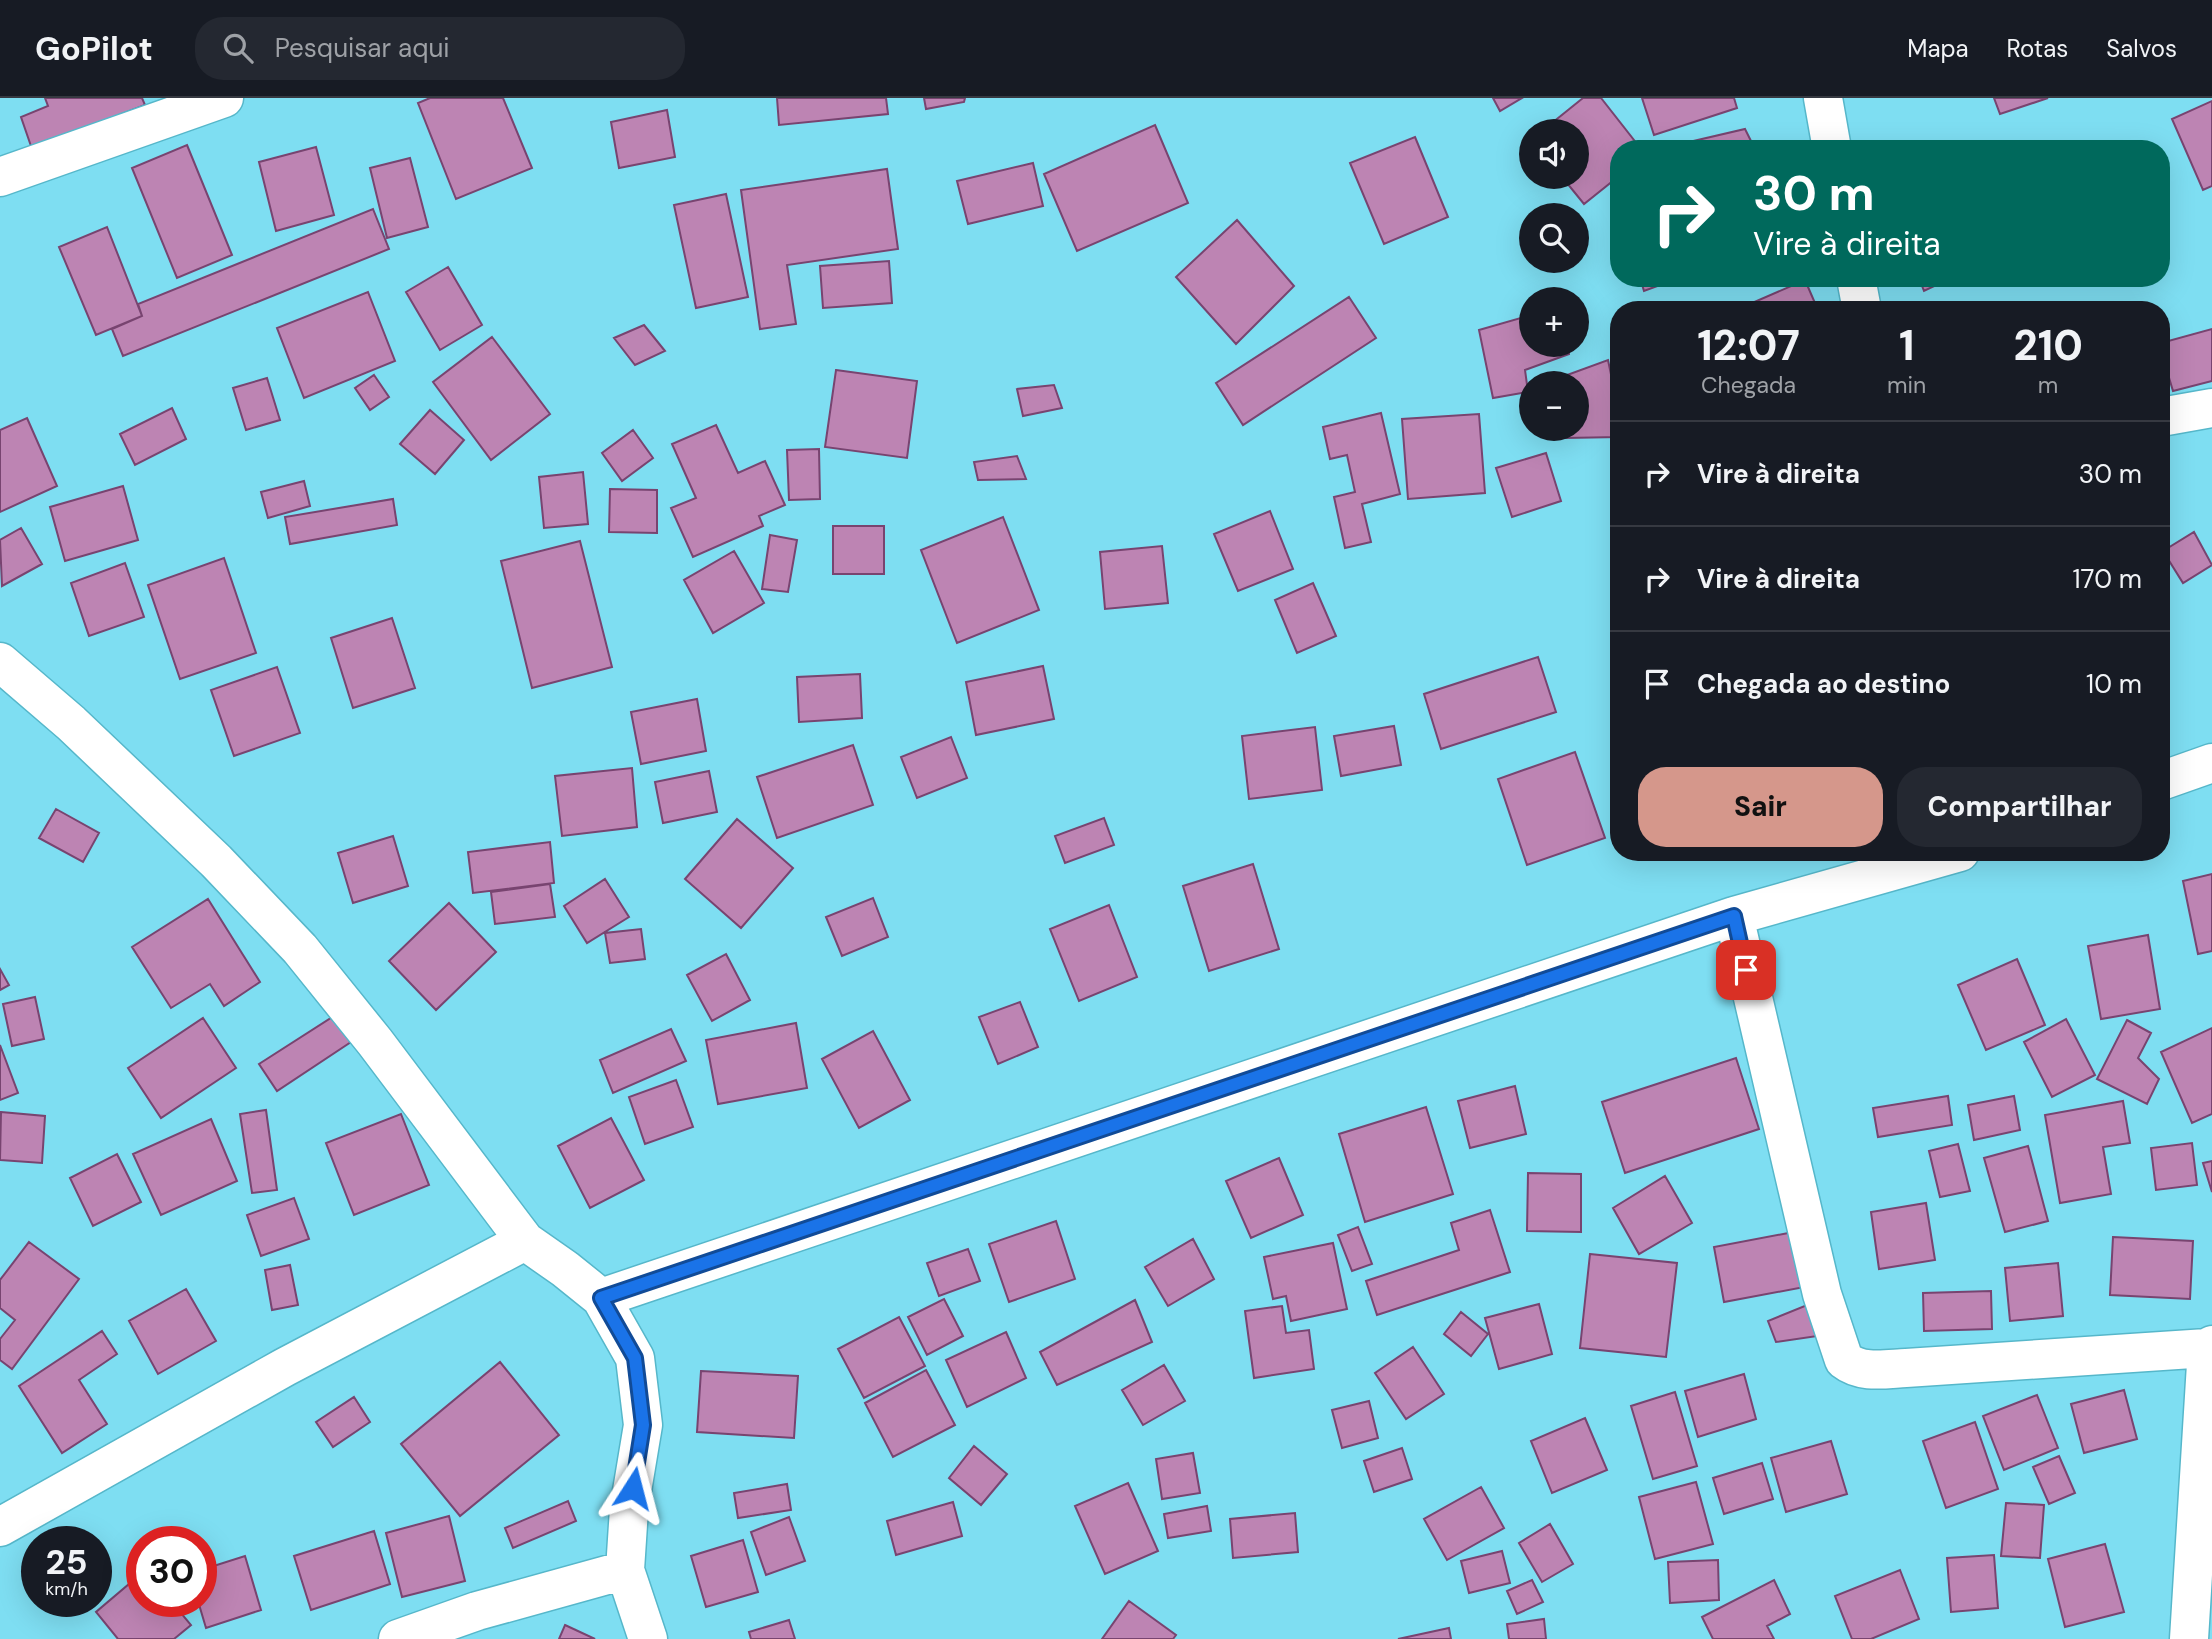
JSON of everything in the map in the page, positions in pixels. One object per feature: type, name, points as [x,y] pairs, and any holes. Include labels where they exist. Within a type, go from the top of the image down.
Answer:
[{"type":"street","points":[[0,177],[224,98]]},
{"type":"street","points":[[1823,98],[1830,140]]},
{"type":"street","points":[[2170,415],[2212,408]]},
{"type":"street","points":[[0,662],[71,723],[207,852],[300,949],[375,1042],[525,1241],[601,1298],[635,1358],[643,1425],[629,1509],[625,1570],[648,1639]]},
{"type":"street","points":[[2170,778],[2212,763]]},
{"type":"street","points":[[601,1298],[1734,916],[1928,861]]},
{"type":"street","points":[[1734,916],[1822,1294],[1843,1360],[1853,1367],[1866,1370],[2209,1347],[2189,1639]]},
{"type":"street","points":[[0,1527],[285,1367],[525,1241]]},
{"type":"street","points":[[398,1639],[477,1611],[625,1570]]},
{"type":"building","points":[[45,98],[142,98],[145,105],[32,149],[21,117],[48,106]]},
{"type":"building","points":[[430,98],[503,98],[532,168],[456,199],[418,103]]},
{"type":"building","points":[[777,98],[886,98],[888,114],[779,125]]},
{"type":"building","points":[[924,98],[965,98],[964,102],[926,109]]},
{"type":"building","points":[[1493,98],[1522,98],[1500,111]]},
{"type":"building","points":[[1583,98],[1601,98],[1634,140],[1610,140],[1610,183],[1583,203],[1572,189],[1589,189],[1589,119],[1557,119]]},
{"type":"building","points":[[1642,98],[1734,98],[1737,108],[1654,135]]},
{"type":"building","points":[[1994,98],[2048,98],[2000,114]]},
{"type":"building","points":[[2212,101],[2212,186],[2203,190],[2172,119]]},
{"type":"building","points":[[667,110],[675,157],[619,168],[611,122]]},
{"type":"building","points":[[1155,125],[1188,203],[1077,251],[1044,174]]},
{"type":"building","points":[[1745,129],[1750,140],[1698,140]]},
{"type":"building","points":[[1415,137],[1448,217],[1384,244],[1350,163]]},
{"type":"building","points":[[187,145],[232,255],[177,278],[132,168]]},
{"type":"building","points":[[316,147],[334,215],[276,231],[259,162]]},
{"type":"building","points":[[410,158],[428,227],[387,238],[370,168]]},
{"type":"building","points":[[1033,163],[1043,206],[968,224],[957,181]]},
{"type":"building","points":[[887,169],[898,249],[787,265],[796,324],[760,329],[741,190]]},
{"type":"building","points":[[726,194],[748,297],[696,308],[674,205]]},
{"type":"building","points":[[373,209],[389,249],[123,356],[112,329],[142,316],[138,304]]},
{"type":"building","points":[[1237,220],[1294,286],[1236,344],[1176,277]]},
{"type":"building","points":[[107,227],[142,316],[96,335],[59,247]]},
{"type":"building","points":[[889,261],[892,303],[823,308],[820,266]]},
{"type":"building","points":[[448,267],[482,325],[440,350],[406,292]]},
{"type":"building","points":[[1789,287],[1808,287],[1814,301],[1757,301]]},
{"type":"building","points":[[368,292],[395,361],[304,398],[277,328]]},
{"type":"building","points":[[1349,297],[1376,338],[1243,425],[1216,383]]},
{"type":"building","points":[[1519,318],[1519,357],[1561,357],[1519,371],[1519,394],[1493,398],[1479,330]]},
{"type":"building","points":[[644,325],[665,351],[635,365],[614,338]]},
{"type":"building","points":[[2212,329],[2212,381],[2173,391],[2170,381],[2170,341]]},
{"type":"building","points":[[492,337],[550,414],[491,460],[433,382]]},
{"type":"building","points":[[1608,360],[1610,370],[1610,437],[1589,438],[1589,371],[1578,371]]},
{"type":"building","points":[[836,370],[917,381],[907,458],[825,447]]},
{"type":"building","points":[[374,375],[389,397],[370,410],[355,388]]},
{"type":"building","points":[[267,378],[280,420],[246,430],[233,388]]},
{"type":"building","points":[[1054,385],[1062,408],[1023,416],[1017,389]]},
{"type":"building","points":[[172,408],[186,439],[135,465],[120,434]]},
{"type":"building","points":[[430,410],[464,440],[435,474],[400,444]]},
{"type":"building","points":[[1381,413],[1400,494],[1362,504],[1371,542],[1345,548],[1334,497],[1355,492],[1347,455],[1330,459],[1323,427]]},
{"type":"building","points":[[1479,414],[1485,493],[1408,499],[1402,419]]},
{"type":"building","points":[[27,418],[57,486],[0,512],[0,430]]},
{"type":"building","points":[[716,425],[738,473],[765,461],[785,505],[759,516],[763,526],[693,557],[671,508],[696,498],[672,444]]},
{"type":"building","points":[[633,430],[653,458],[622,481],[602,453]]},
{"type":"building","points":[[819,449],[820,499],[789,500],[787,450]]},
{"type":"building","points":[[1546,453],[1561,501],[1512,517],[1496,468]]},
{"type":"building","points":[[1017,456],[1026,479],[978,480],[974,462]]},
{"type":"building","points":[[583,472],[588,524],[544,528],[539,477]]},
{"type":"building","points":[[304,481],[310,506],[268,518],[261,492]]},
{"type":"building","points":[[123,486],[138,540],[65,561],[50,507]]},
{"type":"building","points":[[610,489],[657,490],[657,533],[609,532]]},
{"type":"building","points":[[393,499],[397,525],[290,544],[285,517]]},
{"type":"building","points":[[1270,511],[1293,569],[1238,591],[1214,534]]},
{"type":"building","points":[[1003,517],[1039,610],[957,643],[921,550]]},
{"type":"building","points":[[833,526],[884,526],[884,574],[833,574]]},
{"type":"building","points":[[21,528],[42,564],[2,586],[0,540]]},
{"type":"building","points":[[2194,532],[2212,565],[2183,583],[2170,562],[2170,547]]},
{"type":"building","points":[[770,535],[797,540],[788,592],[762,589]]},
{"type":"building","points":[[580,541],[612,667],[532,688],[501,561]]},
{"type":"building","points":[[1162,546],[1168,603],[1105,609],[1100,552]]},
{"type":"building","points":[[734,551],[764,603],[713,633],[684,580]]},
{"type":"building","points":[[224,558],[256,653],[180,679],[148,585]]},
{"type":"building","points":[[125,563],[144,617],[89,636],[71,583]]},
{"type":"building","points":[[1313,583],[1336,636],[1297,653],[1275,600]]},
{"type":"building","points":[[392,618],[415,688],[353,708],[331,638]]},
{"type":"building","points":[[1538,657],[1556,712],[1441,749],[1424,694]]},
{"type":"building","points":[[1043,666],[1054,719],[976,735],[966,682]]},
{"type":"building","points":[[277,667],[300,733],[234,756],[211,690]]},
{"type":"building","points":[[860,674],[862,718],[799,722],[797,677]]},
{"type":"building","points":[[697,699],[706,751],[641,764],[631,712]]},
{"type":"building","points":[[1394,726],[1401,765],[1341,776],[1334,736]]},
{"type":"building","points":[[1315,727],[1322,790],[1249,799],[1242,736]]},
{"type":"building","points":[[951,737],[967,778],[917,798],[901,757]]},
{"type":"building","points":[[853,745],[873,805],[777,838],[757,777]]},
{"type":"building","points":[[1575,752],[1605,838],[1527,865],[1498,779]]},
{"type":"building","points":[[632,768],[637,827],[562,836],[555,776]]},
{"type":"building","points":[[709,771],[717,812],[663,823],[655,782]]},
{"type":"building","points":[[56,809],[99,833],[83,862],[39,838]]},
{"type":"building","points":[[1104,818],[1114,845],[1065,863],[1055,836]]},
{"type":"building","points":[[737,819],[793,868],[741,928],[685,879]]},
{"type":"building","points":[[393,836],[408,886],[353,903],[338,853]]},
{"type":"building","points":[[550,842],[554,883],[473,893],[468,852]]},
{"type":"building","points":[[1253,864],[1279,949],[1209,971],[1183,886]]},
{"type":"building","points":[[2212,874],[2212,951],[2198,954],[2183,881]]},
{"type":"building","points":[[605,879],[629,917],[587,943],[564,906]]},
{"type":"building","points":[[550,884],[555,917],[495,924],[491,892]]},
{"type":"building","points":[[873,898],[888,937],[842,956],[826,917]]},
{"type":"building","points":[[208,899],[260,982],[224,1006],[210,984],[171,1008],[132,947]]},
{"type":"building","points":[[449,903],[496,952],[436,1010],[389,961]]},
{"type":"building","points":[[1109,905],[1137,977],[1079,1001],[1050,929]]},
{"type":"building","points":[[641,929],[645,959],[610,963],[605,933]]},
{"type":"building","points":[[2148,935],[2160,1009],[2101,1019],[2088,946]]},
{"type":"building","points":[[726,954],[750,1000],[712,1021],[687,975]]},
{"type":"building","points":[[2017,959],[2045,1025],[1986,1050],[1958,985]]},
{"type":"building","points":[[0,969],[9,985],[0,990]]},
{"type":"building","points":[[35,997],[44,1039],[12,1046],[3,1004]]},
{"type":"building","points":[[1020,1002],[1038,1047],[998,1064],[979,1017]]},
{"type":"building","points":[[337,1014],[354,1040],[277,1091],[259,1064]]},
{"type":"building","points":[[203,1018],[236,1068],[161,1118],[128,1068]]},
{"type":"building","points":[[2066,1019],[2095,1075],[2052,1097],[2024,1042]]},
{"type":"building","points":[[2127,1020],[2151,1033],[2138,1058],[2159,1079],[2147,1104],[2097,1079]]},
{"type":"building","points":[[796,1023],[807,1088],[718,1104],[706,1040]]},
{"type":"building","points":[[2212,1028],[2212,1114],[2192,1123],[2161,1052]]},
{"type":"building","points":[[671,1029],[686,1061],[613,1093],[600,1060]]},
{"type":"building","points":[[873,1031],[910,1100],[859,1128],[822,1059]]},
{"type":"building","points":[[0,1045],[18,1093],[0,1100]]},
{"type":"building","points":[[1736,1058],[1759,1129],[1625,1173],[1602,1102]]},
{"type":"building","points":[[676,1080],[693,1127],[645,1144],[629,1097]]},
{"type":"building","points":[[1515,1086],[1526,1134],[1470,1148],[1458,1101]]},
{"type":"building","points":[[1948,1096],[1952,1125],[1878,1137],[1873,1108]]},
{"type":"building","points":[[2014,1096],[2020,1130],[1974,1140],[1968,1105]]},
{"type":"building","points":[[2123,1101],[2130,1143],[2103,1147],[2111,1194],[2060,1203],[2045,1115]]},
{"type":"building","points":[[1426,1107],[1453,1194],[1365,1222],[1339,1134]]},
{"type":"building","points":[[266,1110],[277,1190],[252,1193],[240,1114]]},
{"type":"building","points":[[1,1112],[45,1116],[42,1163],[0,1160]]},
{"type":"building","points":[[401,1114],[429,1185],[354,1215],[326,1143]]},
{"type":"building","points":[[611,1118],[644,1180],[590,1208],[558,1146]]},
{"type":"building","points":[[211,1119],[237,1181],[161,1215],[133,1154]]},
{"type":"building","points":[[2192,1143],[2197,1185],[2156,1190],[2151,1148]]},
{"type":"building","points":[[1958,1144],[1970,1191],[1940,1197],[1929,1151]]},
{"type":"building","points":[[2028,1146],[2048,1221],[2005,1232],[1984,1158]]},
{"type":"building","points":[[117,1154],[141,1202],[93,1226],[70,1178]]},
{"type":"building","points":[[1279,1158],[1303,1215],[1251,1238],[1226,1181]]},
{"type":"building","points":[[2212,1161],[2212,1192],[2203,1163]]},
{"type":"building","points":[[1528,1173],[1581,1174],[1581,1232],[1527,1231]]},
{"type":"building","points":[[1665,1176],[1692,1223],[1639,1254],[1613,1208]]},
{"type":"building","points":[[294,1198],[309,1239],[261,1256],[247,1215]]},
{"type":"building","points":[[1926,1203],[1935,1260],[1879,1269],[1871,1212]]},
{"type":"building","points":[[1490,1210],[1510,1272],[1377,1315],[1366,1281],[1459,1250],[1451,1223]]},
{"type":"building","points":[[1056,1221],[1075,1279],[1009,1302],[989,1244]]},
{"type":"building","points":[[1358,1227],[1372,1264],[1352,1271],[1338,1235]]},
{"type":"building","points":[[1804,1230],[1815,1285],[1724,1302],[1714,1247]]},
{"type":"building","points":[[2113,1237],[2193,1241],[2190,1299],[2110,1295]]},
{"type":"building","points":[[1193,1239],[1214,1279],[1168,1306],[1145,1267]]},
{"type":"building","points":[[29,1242],[79,1279],[12,1369],[0,1360],[0,1339],[15,1320],[0,1308],[0,1280]]},
{"type":"building","points":[[1333,1243],[1347,1309],[1291,1321],[1286,1296],[1273,1299],[1264,1257]]},
{"type":"building","points":[[968,1249],[980,1281],[939,1296],[927,1263]]},
{"type":"building","points":[[1590,1254],[1677,1263],[1666,1357],[1580,1348]]},
{"type":"building","points":[[2058,1263],[2063,1316],[2010,1321],[2005,1268]]},
{"type":"building","points":[[290,1265],[298,1305],[272,1310],[265,1270]]},
{"type":"building","points":[[186,1289],[216,1341],[158,1374],[129,1321]]},
{"type":"building","points":[[1991,1291],[1992,1329],[1924,1331],[1923,1293]]},
{"type":"building","points":[[944,1299],[963,1336],[927,1355],[908,1317]]},
{"type":"building","points":[[1135,1300],[1152,1342],[1057,1385],[1040,1352]]},
{"type":"building","points":[[1817,1301],[1831,1334],[1776,1342],[1768,1321]]},
{"type":"building","points":[[1539,1304],[1552,1354],[1499,1369],[1485,1318]]},
{"type":"building","points":[[1282,1306],[1286,1333],[1309,1330],[1314,1369],[1254,1378],[1245,1311]]},
{"type":"building","points":[[1461,1312],[1488,1334],[1471,1356],[1444,1334]]},
{"type":"building","points":[[899,1317],[925,1366],[864,1398],[838,1349]]},
{"type":"building","points":[[102,1331],[117,1354],[79,1380],[107,1424],[62,1453],[19,1386]]},
{"type":"building","points":[[1006,1332],[1026,1378],[967,1407],[946,1360]]},
{"type":"building","points":[[1413,1347],[1444,1394],[1406,1419],[1375,1373]]},
{"type":"building","points":[[500,1362],[559,1435],[460,1516],[401,1444]]},
{"type":"building","points":[[1164,1365],[1185,1401],[1143,1425],[1122,1390]]},
{"type":"building","points":[[926,1370],[955,1425],[893,1457],[865,1403]]},
{"type":"building","points":[[701,1371],[798,1376],[794,1438],[697,1432]]},
{"type":"building","points":[[1744,1374],[1756,1419],[1698,1437],[1685,1391]]},
{"type":"building","points":[[2124,1390],[2137,1439],[2084,1453],[2071,1404]]},
{"type":"building","points":[[1675,1392],[1697,1466],[1653,1479],[1631,1406]]},
{"type":"building","points":[[2037,1395],[2058,1448],[2004,1470],[1983,1416]]},
{"type":"building","points":[[354,1397],[370,1422],[333,1447],[316,1422]]},
{"type":"building","points":[[1369,1401],[1378,1438],[1342,1448],[1332,1410]]},
{"type":"building","points":[[1585,1418],[1607,1470],[1552,1493],[1531,1441]]},
{"type":"building","points":[[1975,1422],[1998,1489],[1946,1508],[1923,1441]]},
{"type":"building","points":[[1831,1441],[1847,1494],[1786,1512],[1771,1458]]},
{"type":"building","points":[[974,1446],[1007,1474],[981,1505],[949,1478]]},
{"type":"building","points":[[1402,1448],[1412,1479],[1374,1492],[1364,1461]]},
{"type":"building","points":[[1193,1453],[1200,1493],[1162,1499],[1156,1459]]},
{"type":"building","points":[[2059,1456],[2075,1493],[2049,1504],[2033,1467]]},
{"type":"building","points":[[1762,1463],[1773,1499],[1724,1514],[1713,1478]]},
{"type":"building","points":[[1696,1482],[1713,1544],[1655,1559],[1639,1497]]},
{"type":"building","points":[[1128,1483],[1158,1551],[1105,1574],[1075,1506]]},
{"type":"building","points":[[787,1484],[791,1510],[738,1518],[734,1493]]},
{"type":"building","points":[[1481,1487],[1504,1528],[1447,1560],[1424,1519]]},
{"type":"building","points":[[568,1501],[576,1521],[513,1548],[505,1528]]},
{"type":"building","points":[[953,1502],[962,1536],[896,1555],[887,1521]]},
{"type":"building","points":[[2006,1503],[2044,1505],[2040,1558],[2001,1556]]},
{"type":"building","points":[[1207,1506],[1211,1531],[1168,1538],[1164,1514]]},
{"type":"building","points":[[1295,1513],[1298,1552],[1233,1558],[1230,1519]]},
{"type":"building","points":[[449,1516],[465,1581],[402,1597],[386,1533]]},
{"type":"building","points":[[789,1517],[805,1561],[766,1575],[751,1532]]},
{"type":"building","points":[[1550,1524],[1573,1564],[1542,1582],[1519,1543]]},
{"type":"building","points":[[374,1531],[390,1584],[311,1610],[294,1556]]},
{"type":"building","points":[[743,1540],[758,1592],[706,1607],[691,1556]]},
{"type":"building","points":[[2105,1544],[2124,1612],[2065,1627],[2048,1559]]},
{"type":"building","points":[[1502,1551],[1510,1583],[1469,1593],[1461,1561]]},
{"type":"building","points":[[1994,1555],[1998,1608],[1951,1612],[1947,1558]]},
{"type":"building","points":[[245,1556],[261,1610],[206,1628],[203,1617],[217,1617],[217,1565]]},
{"type":"building","points":[[1718,1560],[1719,1600],[1670,1603],[1668,1562]]},
{"type":"building","points":[[1900,1570],[1919,1619],[1871,1639],[1852,1639],[1835,1596]]},
{"type":"building","points":[[1532,1580],[1543,1602],[1517,1614],[1507,1591]]},
{"type":"building","points":[[1774,1580],[1790,1614],[1767,1626],[1774,1639],[1713,1639],[1702,1617]]},
{"type":"building","points":[[126,1587],[126,1617],[184,1617],[191,1625],[174,1639],[118,1639],[100,1617],[112,1617],[112,1598]]},
{"type":"building","points":[[1129,1601],[1176,1635],[1173,1639],[1102,1639]]},
{"type":"building","points":[[1544,1619],[1546,1639],[1509,1639],[1507,1624]]},
{"type":"building","points":[[789,1620],[795,1639],[751,1639],[749,1632]]},
{"type":"building","points":[[565,1625],[595,1639],[559,1639]]},
{"type":"building","points":[[1449,1628],[1451,1639],[1398,1639]]},
{"type":"route","points":[[633,1488],[643,1425],[635,1358],[601,1298],[1734,916],[1746,970]]}]
